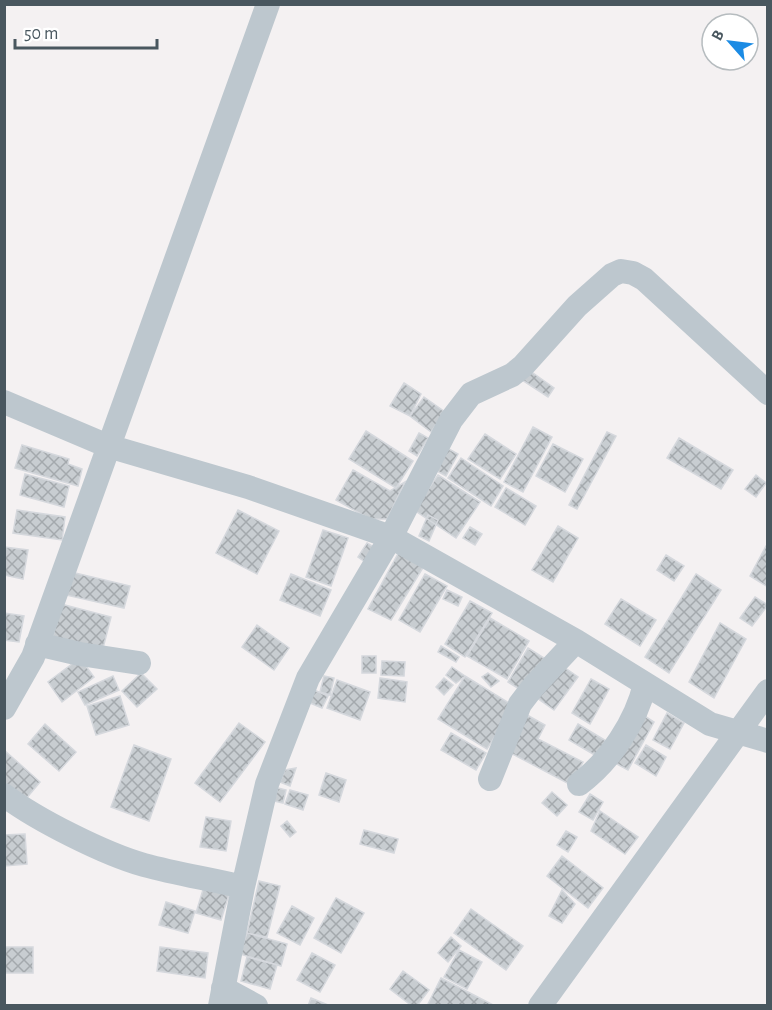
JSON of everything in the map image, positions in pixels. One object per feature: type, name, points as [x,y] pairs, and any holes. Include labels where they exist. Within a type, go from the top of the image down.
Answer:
[{"type":"street","points":[[4,708],[38,644],[267,4]]},
{"type":"street","points":[[256,1005],[221,997],[267,784],[308,678],[391,537],[432,454],[461,405],[471,394],[512,375],[523,366],[577,306],[612,275],[621,271],[633,273],[644,279],[768,393]]},
{"type":"street","points":[[4,402],[108,446],[248,487],[391,537],[576,641],[710,724],[768,741]]},
{"type":"street","points":[[490,779],[520,704],[576,641]]},
{"type":"street","points":[[38,644],[80,654],[139,663]]},
{"type":"street","points":[[579,784],[603,764],[614,748],[641,700],[645,684]]},
{"type":"street","points":[[540,1005],[768,691]]},
{"type":"street","points":[[4,795],[55,825],[126,859],[243,887]]},
{"type":"building","points":[[526,368],[554,388],[548,397],[519,378]]},
{"type":"building","points":[[404,383],[421,394],[410,416],[390,406]]},
{"type":"building","points":[[424,397],[445,412],[431,432],[410,416]]},
{"type":"building","points":[[533,427],[552,437],[523,492],[504,482]]},
{"type":"building","points":[[366,431],[413,461],[396,488],[349,459]]},
{"type":"building","points":[[607,432],[616,436],[577,509],[569,505]]},
{"type":"building","points":[[419,433],[428,438],[417,456],[409,451]]},
{"type":"building","points":[[485,434],[516,454],[500,479],[468,459]]},
{"type":"building","points":[[679,438],[733,470],[721,489],[667,458]]},
{"type":"building","points":[[553,444],[583,459],[565,492],[536,476]]},
{"type":"building","points":[[22,445],[69,459],[68,464],[82,469],[78,486],[15,468]]},
{"type":"building","points":[[447,448],[458,454],[446,476],[435,470]]},
{"type":"building","points":[[461,458],[503,486],[491,506],[448,478]]},
{"type":"building","points":[[353,470],[390,491],[405,482],[387,519],[370,519],[336,500]]},
{"type":"building","points":[[25,474],[69,486],[64,507],[20,495]]},
{"type":"building","points":[[438,475],[480,502],[456,538],[414,510]]},
{"type":"building","points":[[756,475],[766,483],[756,497],[745,489]]},
{"type":"building","points":[[506,488],[536,506],[525,525],[495,507]]},
{"type":"building","points":[[17,510],[65,517],[62,540],[13,533]]},
{"type":"building","points":[[238,510],[279,531],[257,574],[216,553]]},
{"type":"building","points":[[428,515],[438,520],[429,541],[419,536]]},
{"type":"building","points":[[558,526],[578,538],[553,582],[532,570]]},
{"type":"building","points":[[470,527],[482,534],[475,545],[463,538]]},
{"type":"building","points":[[323,530],[348,538],[331,586],[306,577]]},
{"type":"building","points":[[367,543],[377,549],[368,564],[358,557]]},
{"type":"building","points":[[768,546],[768,587],[750,576]]},
{"type":"building","points":[[4,547],[28,550],[23,579],[4,575]]},
{"type":"building","points":[[400,550],[424,566],[391,620],[368,609]]},
{"type":"building","points":[[666,555],[684,566],[674,581],[657,570]]},
{"type":"building","points":[[71,572],[130,586],[124,608],[66,595]]},
{"type":"building","points":[[291,574],[331,590],[320,616],[280,600]]},
{"type":"building","points":[[425,574],[447,586],[420,632],[399,620]]},
{"type":"building","points":[[696,574],[721,590],[669,673],[645,657]]},
{"type":"building","points":[[447,590],[462,597],[458,606],[443,599]]},
{"type":"building","points":[[755,597],[768,605],[752,626],[740,618]]},
{"type":"building","points":[[621,599],[656,620],[640,646],[605,624]]},
{"type":"building","points":[[470,601],[492,613],[465,657],[445,644]]},
{"type":"building","points":[[61,604],[111,617],[102,652],[52,640]]},
{"type":"building","points":[[4,613],[24,616],[19,642],[4,640]]},
{"type":"building","points":[[490,618],[529,641],[507,679],[467,656]]},
{"type":"building","points":[[720,623],[746,639],[714,698],[689,682]]},
{"type":"building","points":[[257,625],[289,648],[274,670],[242,647]]},
{"type":"building","points":[[441,646],[459,657],[456,662],[438,652]]},
{"type":"building","points":[[528,648],[544,658],[524,692],[508,682]]},
{"type":"building","points":[[362,656],[376,656],[376,673],[362,673]]},
{"type":"building","points":[[80,658],[94,677],[62,702],[48,682]]},
{"type":"building","points":[[382,661],[405,662],[404,676],[381,675]]},
{"type":"building","points":[[561,665],[578,677],[554,710],[537,698]]},
{"type":"building","points":[[452,667],[465,676],[456,683],[446,675]]},
{"type":"building","points":[[141,673],[157,689],[137,707],[122,691]]},
{"type":"building","points":[[488,673],[499,681],[491,687],[482,677]]},
{"type":"building","points":[[113,676],[119,690],[85,705],[78,692]]},
{"type":"building","points":[[324,676],[334,678],[330,695],[320,692]]},
{"type":"building","points":[[465,676],[514,706],[487,749],[438,719]]},
{"type":"building","points":[[380,678],[407,682],[405,702],[378,698]]},
{"type":"building","points":[[444,678],[453,685],[444,695],[436,687]]},
{"type":"building","points":[[591,679],[609,689],[590,724],[572,713]]},
{"type":"building","points":[[337,680],[370,692],[360,720],[327,708]]},
{"type":"building","points":[[314,690],[328,696],[322,708],[308,702]]},
{"type":"building","points":[[120,696],[129,725],[96,735],[87,706]]},
{"type":"building","points":[[640,713],[654,722],[628,770],[613,762]]},
{"type":"building","points":[[667,713],[684,723],[670,749],[653,740]]},
{"type":"building","points":[[527,715],[545,725],[538,739],[583,762],[571,785],[507,751]]},
{"type":"building","points":[[239,723],[265,742],[220,802],[195,783]]},
{"type":"building","points":[[45,724],[76,752],[59,771],[28,744]]},
{"type":"building","points":[[578,724],[608,742],[598,757],[569,740]]},
{"type":"building","points":[[451,733],[486,753],[476,770],[441,750]]},
{"type":"building","points":[[134,745],[171,759],[149,821],[111,807]]},
{"type":"building","points":[[646,745],[666,757],[656,776],[635,763]]},
{"type":"building","points":[[4,750],[40,782],[25,800],[4,782]]},
{"type":"building","points":[[296,768],[290,786],[280,782],[285,770]]},
{"type":"building","points":[[326,773],[346,780],[339,802],[319,795]]},
{"type":"building","points":[[278,788],[286,790],[283,803],[274,801]]},
{"type":"building","points":[[290,790],[308,795],[303,810],[285,804]]},
{"type":"building","points":[[552,792],[567,805],[557,816],[542,803]]},
{"type":"building","points":[[590,794],[603,802],[593,820],[579,812]]},
{"type":"building","points":[[600,811],[638,837],[625,854],[591,831]]},
{"type":"building","points":[[206,817],[231,821],[226,851],[200,847]]},
{"type":"building","points":[[287,821],[296,832],[290,837],[281,826]]},
{"type":"building","points":[[364,830],[398,839],[394,853],[360,844]]},
{"type":"building","points":[[566,831],[577,837],[568,852],[557,845]]},
{"type":"building","points":[[25,834],[27,864],[4,866],[4,835]]},
{"type":"building","points":[[562,856],[603,888],[588,908],[547,876]]},
{"type":"building","points":[[259,881],[280,886],[267,937],[247,933]]},
{"type":"building","points":[[205,883],[230,891],[221,920],[196,913]]},
{"type":"building","points":[[562,890],[575,904],[562,923],[549,916]]},
{"type":"building","points":[[336,898],[364,913],[341,953],[314,938]]},
{"type":"building","points":[[166,902],[195,911],[188,933],[159,925]]},
{"type":"building","points":[[292,906],[314,918],[300,945],[277,933]]},
{"type":"building","points":[[471,909],[523,946],[506,970],[454,933]]},
{"type":"building","points":[[247,933],[287,944],[281,966],[240,954]]},
{"type":"building","points":[[451,937],[461,946],[448,962],[438,953]]},
{"type":"building","points":[[4,947],[33,947],[33,973],[4,973]]},
{"type":"building","points":[[160,947],[208,953],[205,978],[157,971]]},
{"type":"building","points":[[459,950],[482,962],[467,989],[444,977]]},
{"type":"building","points":[[312,953],[335,965],[320,992],[297,980]]},
{"type":"building","points":[[247,957],[277,965],[270,989],[241,981]]},
{"type":"building","points":[[403,971],[429,990],[417,1006],[412,1006],[390,989]]},
{"type":"building","points":[[441,978],[495,1006],[427,1006]]},
{"type":"building","points":[[311,998],[328,1005],[308,1006]]}]
